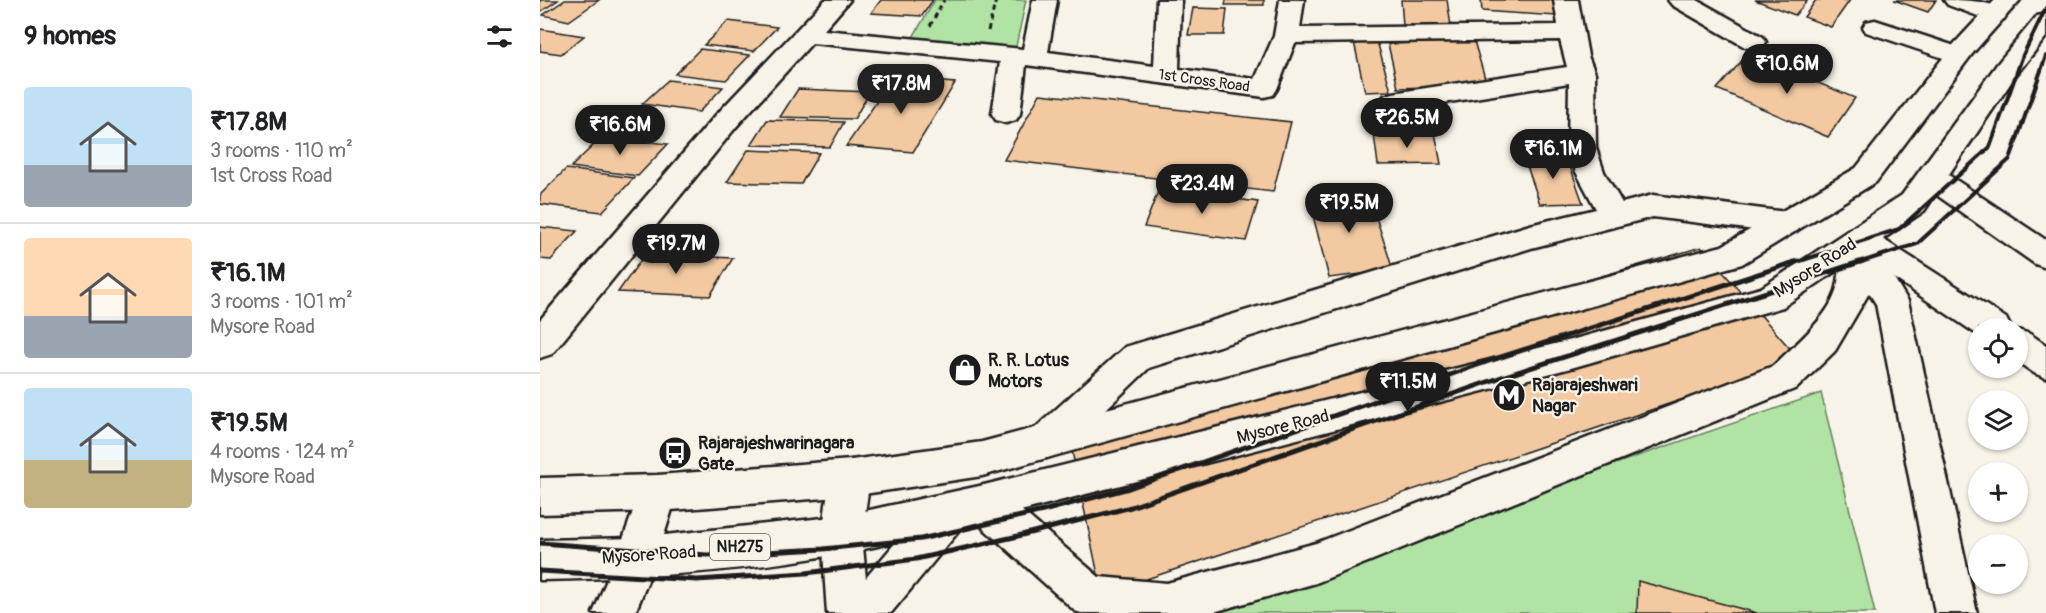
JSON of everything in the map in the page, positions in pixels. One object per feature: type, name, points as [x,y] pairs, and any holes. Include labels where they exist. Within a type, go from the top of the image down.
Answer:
[{"type":"main road","points":[[540,344],[726,121],[838,0]]},
{"type":"main road","points":[[1006,114],[1045,0]]},
{"type":"main road","points":[[1166,76],[1169,0]]},
{"type":"main road","points":[[1292,0],[1286,36],[1571,32]]},
{"type":"main road","points":[[1566,0],[1575,56],[1582,73],[1582,148],[1590,172],[1614,215]]},
{"type":"main road","points":[[1680,0],[1754,42]]},
{"type":"main road","points":[[1956,0],[2001,7]]},
{"type":"main road","points":[[540,496],[658,493],[851,478],[982,459],[1731,256],[1866,175],[1958,55],[2001,7]]},
{"type":"main road","name":"Mysore Road","points":[[540,560],[637,558],[842,536],[1572,354],[1771,298],[1858,245],[1913,203],[2007,69],[2046,21]]},
{"type":"main road","points":[[1875,27],[1958,55]]},
{"type":"main road","name":"1st Cross Road","points":[[804,35],[1024,57],[1264,89],[1286,36]]},
{"type":"main road","points":[[1393,102],[1582,73]]},
{"type":"main road","points":[[1931,177],[2046,256]]},
{"type":"main road","points":[[1047,441],[1137,357],[1530,237],[1653,206],[1786,223]]},
{"type":"main road","points":[[1858,245],[1978,318]]},
{"type":"main road","points":[[864,613],[903,564],[968,506],[1090,596],[1167,604],[1316,563],[1785,377],[1823,341],[1852,295],[1858,245]]},
{"type":"main road","points":[[1858,245],[1892,301],[1956,613]]},
{"type":"main road","points":[[2028,351],[2046,363]]},
{"type":"main road","points":[[848,613],[842,536],[851,478]]},
{"type":"main road","points":[[614,613],[637,558],[658,493]]},
{"type":"path","points":[[987,34],[996,0]]},
{"type":"green space","points":[[935,0],[1026,0],[1015,51],[910,42]]},
{"type":"green space","points":[[1821,393],[1875,613],[1182,613]]},
{"type":"building","points":[[540,0],[558,0],[540,12]]},
{"type":"building","points":[[565,0],[599,0],[569,21],[543,15]]},
{"type":"building","points":[[881,0],[933,0],[922,16],[871,13]]},
{"type":"building","points":[[1226,0],[1264,0],[1264,5],[1225,5]]},
{"type":"building","points":[[1401,0],[1447,0],[1451,26],[1403,25]]},
{"type":"building","points":[[1481,0],[1554,0],[1556,16],[1482,11]]},
{"type":"building","points":[[1755,0],[1808,0],[1795,15]]},
{"type":"building","points":[[1816,0],[1850,0],[1831,27],[1804,17]]},
{"type":"building","points":[[1894,0],[1936,0],[1928,12]]},
{"type":"building","points":[[1193,8],[1227,9],[1224,35],[1188,35]]},
{"type":"building","points":[[728,21],[777,27],[754,51],[704,45]]},
{"type":"building","points":[[540,29],[584,36],[561,54],[540,51]]},
{"type":"building","points":[[1377,41],[1391,91],[1365,92],[1354,42]]},
{"type":"building","points":[[1474,41],[1487,85],[1398,88],[1388,44]]},
{"type":"building","points":[[700,49],[750,55],[726,80],[675,74]]},
{"type":"building","points":[[1748,54],[1855,98],[1828,137],[1717,89]]},
{"type":"building","points":[[893,78],[955,83],[913,152],[846,146]]},
{"type":"building","points":[[668,80],[723,87],[699,112],[642,104]]},
{"type":"building","points":[[798,89],[870,92],[854,119],[780,117]]},
{"type":"building","points":[[1040,94],[1291,122],[1273,192],[1004,160]]},
{"type":"building","points":[[767,120],[844,122],[830,147],[751,145]]},
{"type":"building","points":[[1435,133],[1441,164],[1378,165],[1374,134]]},
{"type":"building","points":[[603,136],[668,144],[638,176],[571,167]]},
{"type":"building","points":[[748,150],[819,153],[801,184],[727,182]]},
{"type":"building","points":[[1566,155],[1583,203],[1540,204],[1524,157]]},
{"type":"building","points":[[566,169],[634,178],[602,212],[540,204],[540,195]]},
{"type":"building","points":[[1159,189],[1258,202],[1246,241],[1144,227]]},
{"type":"building","points":[[1367,189],[1393,270],[1329,278],[1308,196]]},
{"type":"building","points":[[540,227],[577,231],[551,260],[540,259]]},
{"type":"building","points":[[1701,247],[1800,360],[1102,594],[1068,432]]},
{"type":"building","points":[[645,254],[733,258],[710,296],[618,292]]},
{"type":"building","points":[[1638,581],[1757,613],[1637,613]]},
{"type":"railway","points":[[1794,263],[1899,229],[1990,147],[2023,55],[2046,8]]},
{"type":"railway","points":[[1858,263],[1917,244],[2010,159],[2046,56]]},
{"type":"railway","points":[[540,543],[707,555],[823,549],[921,539],[1043,511],[1129,488],[1492,360],[1798,261]]},
{"type":"railway","points":[[540,571],[697,580],[806,573],[916,559],[1014,537],[1131,507],[1499,378],[1863,261]]},
{"type":"place","name":"R. R. Lotus Motors","points":[[965,370]]},
{"type":"place","name":"Rajarajeshwari Nagar","points":[[1509,395]]},
{"type":"place","name":"Rajarajeshwarinagara Gate","points":[[675,453]]}]
